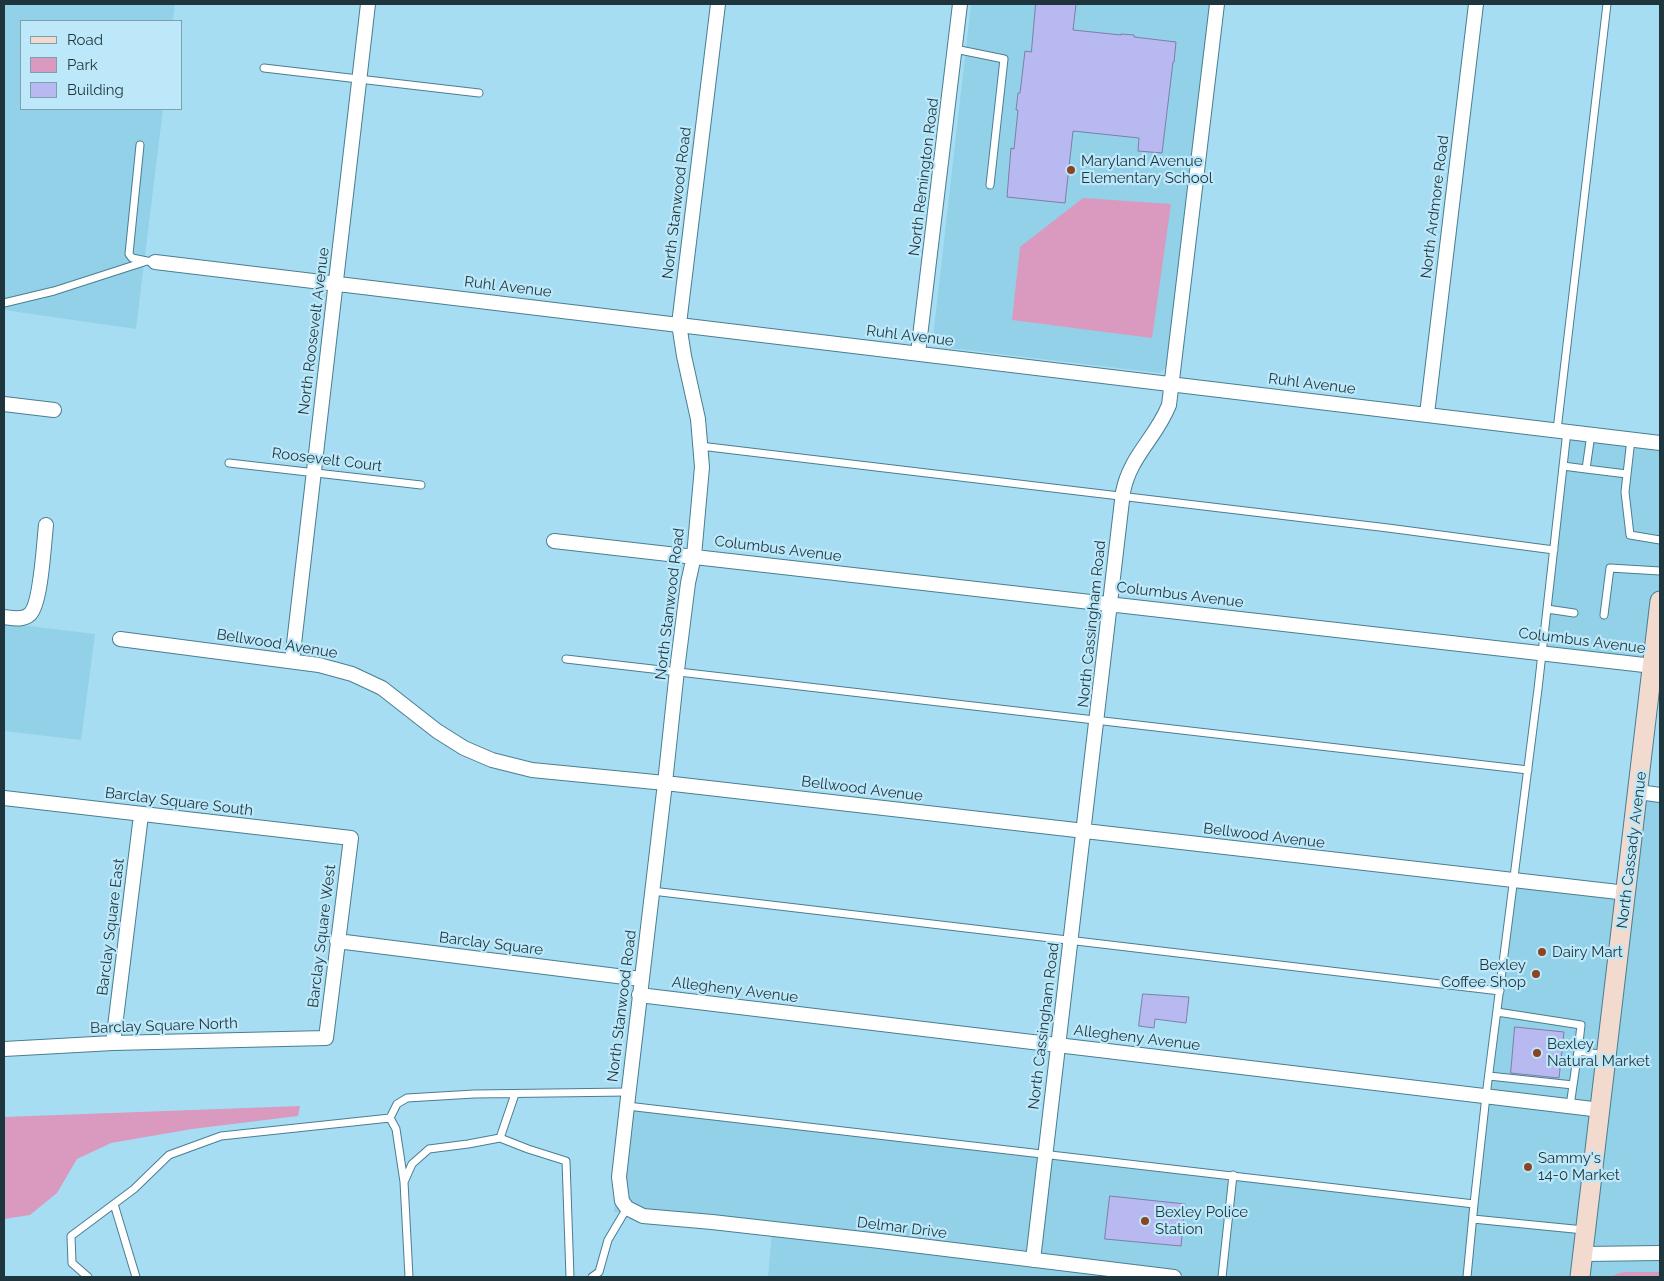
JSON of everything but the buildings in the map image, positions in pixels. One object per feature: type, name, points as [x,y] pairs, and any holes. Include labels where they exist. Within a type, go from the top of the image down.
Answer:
[{"type":"street","name":"North Roosevelt Avenue","points":[[292,661],[368,4]]},
{"type":"street","name":"North Stanwood Road","points":[[627,1208],[622,1201],[619,1177],[677,672],[688,583],[694,556],[702,467],[698,419],[679,324],[718,4]]},
{"type":"street","name":"North Remington Road","points":[[918,353],[960,4]]},
{"type":"street","name":"North Cassingham Road","points":[[1033,1260],[1125,483],[1140,450],[1163,420],[1169,405],[1218,4]]},
{"type":"street","name":"North Ardmore Road","points":[[1426,414],[1476,4]]},
{"type":"street","name":"Ruhl Avenue","points":[[151,262],[1660,443]]},
{"type":"street","points":[[4,404],[54,410]]},
{"type":"street","points":[[4,617],[21,619],[29,616],[34,609],[38,596],[46,525]]},
{"type":"street","name":"Columbus Avenue","points":[[554,541],[1653,666]]},
{"type":"street","name":"North Cassady Avenue","points":[[1580,1277],[1627,894],[1660,601]]},
{"type":"street","name":"Bellwood Avenue","points":[[120,639],[319,665],[352,674],[382,688],[437,731],[464,748],[492,760],[532,770],[665,783],[1627,894]]},
{"type":"street","points":[[1638,792],[1660,795]]},
{"type":"street","name":"Barclay Square South","points":[[4,798],[351,838]]},
{"type":"street","name":"Barclay Square East","points":[[113,1043],[141,815]]},
{"type":"street","name":"Barclay Square West","points":[[326,1038],[351,838]]},
{"type":"street","name":"Barclay Square","points":[[338,941],[641,980]]},
{"type":"street","name":"Allegheny Avenue","points":[[639,995],[1601,1110]]},
{"type":"street","name":"Barclay Square North","points":[[4,1049],[113,1043],[326,1038]]},
{"type":"street","name":"Delmar Drive","points":[[627,1208],[643,1216],[712,1222],[1174,1277]]},
{"type":"street","points":[[1584,1254],[1660,1253]]},
{"type":"lane","points":[[1467,1277],[1486,1096],[1554,550],[1563,466],[1562,431],[1607,4]]},
{"type":"lane","points":[[955,49],[1004,59],[990,185]]},
{"type":"lane","points":[[264,68],[480,93]]},
{"type":"lane","points":[[140,145],[129,254],[132,258],[151,262]]},
{"type":"lane","points":[[4,302],[54,291],[151,262]]},
{"type":"lane","points":[[1586,469],[1590,434]]},
{"type":"lane","points":[[1631,440],[1625,492],[1630,535],[1660,540]]},
{"type":"lane","points":[[700,446],[1020,483],[1554,550]]},
{"type":"lane","name":"Roosevelt Court","points":[[229,463],[421,486]]},
{"type":"lane","points":[[1563,466],[1627,474]]},
{"type":"lane","points":[[1604,615],[1610,568],[1660,571]]},
{"type":"lane","points":[[1547,609],[1574,612]]},
{"type":"lane","points":[[566,659],[1528,770]]},
{"type":"lane","points":[[652,891],[1500,990]]},
{"type":"lane","points":[[1497,1012],[1581,1024],[1570,1106]]},
{"type":"lane","points":[[1578,1051],[1607,1055]]},
{"type":"lane","points":[[1489,1076],[1573,1085]]},
{"type":"lane","points":[[500,1138],[515,1094]]},
{"type":"lane","points":[[390,1118],[397,1104],[407,1098],[515,1094],[628,1099],[1046,1154],[1474,1204]]},
{"type":"lane","points":[[390,1118],[396,1129],[404,1182],[409,1277]]},
{"type":"lane","points":[[88,1277],[72,1263],[71,1236],[134,1189],[169,1155],[221,1136],[390,1118]]},
{"type":"lane","points":[[404,1182],[412,1164],[429,1149],[500,1138],[566,1161],[570,1277]]},
{"type":"lane","points":[[1222,1277],[1233,1175]]},
{"type":"lane","points":[[114,1204],[136,1277]]},
{"type":"lane","points":[[592,1277],[599,1272],[608,1240],[627,1208]]},
{"type":"lane","points":[[1473,1219],[1587,1230]]},
{"type":"shaded area","points":[[4,4],[175,4],[173,20],[20,20],[20,110],[163,110],[136,329],[4,310]]},
{"type":"shaded area","name":"Maryland Avenue Elementary School","points":[[971,4],[1210,4],[1168,365],[1160,373],[941,347],[933,337]]},
{"type":"shaded area","points":[[1565,431],[1660,443],[1660,620],[1655,666],[1538,652]]},
{"type":"shaded area","points":[[4,623],[95,634],[81,740],[4,731]]},
{"type":"shaded area","points":[[1639,794],[1660,797],[1660,1272],[1623,1272],[1608,1277],[768,1277],[772,1231],[614,1212],[625,1102],[1475,1205],[1514,881],[1625,895]]},
{"type":"green space","points":[[1083,198],[1171,204],[1152,338],[1012,320],[1020,247]]},
{"type":"green space","points":[[300,1106],[298,1116],[192,1129],[111,1143],[77,1159],[57,1193],[30,1215],[4,1219],[4,1117]]},
{"type":"green space","points":[[1623,1272],[1660,1272],[1660,1277],[1608,1277]]},
{"type":"place","name":"Maryland Avenue Elementary School","points":[[1071,170]]},
{"type":"place","name":"Dairy Mart","points":[[1542,952]]},
{"type":"place","name":"Bexley Coffee Shop","points":[[1536,974]]},
{"type":"place","name":"Bexley Natural Market","points":[[1537,1053]]},
{"type":"place","name":"Sammy's 14-0 Market","points":[[1528,1167]]},
{"type":"place","name":"Bexley Police Station","points":[[1145,1221]]}]
